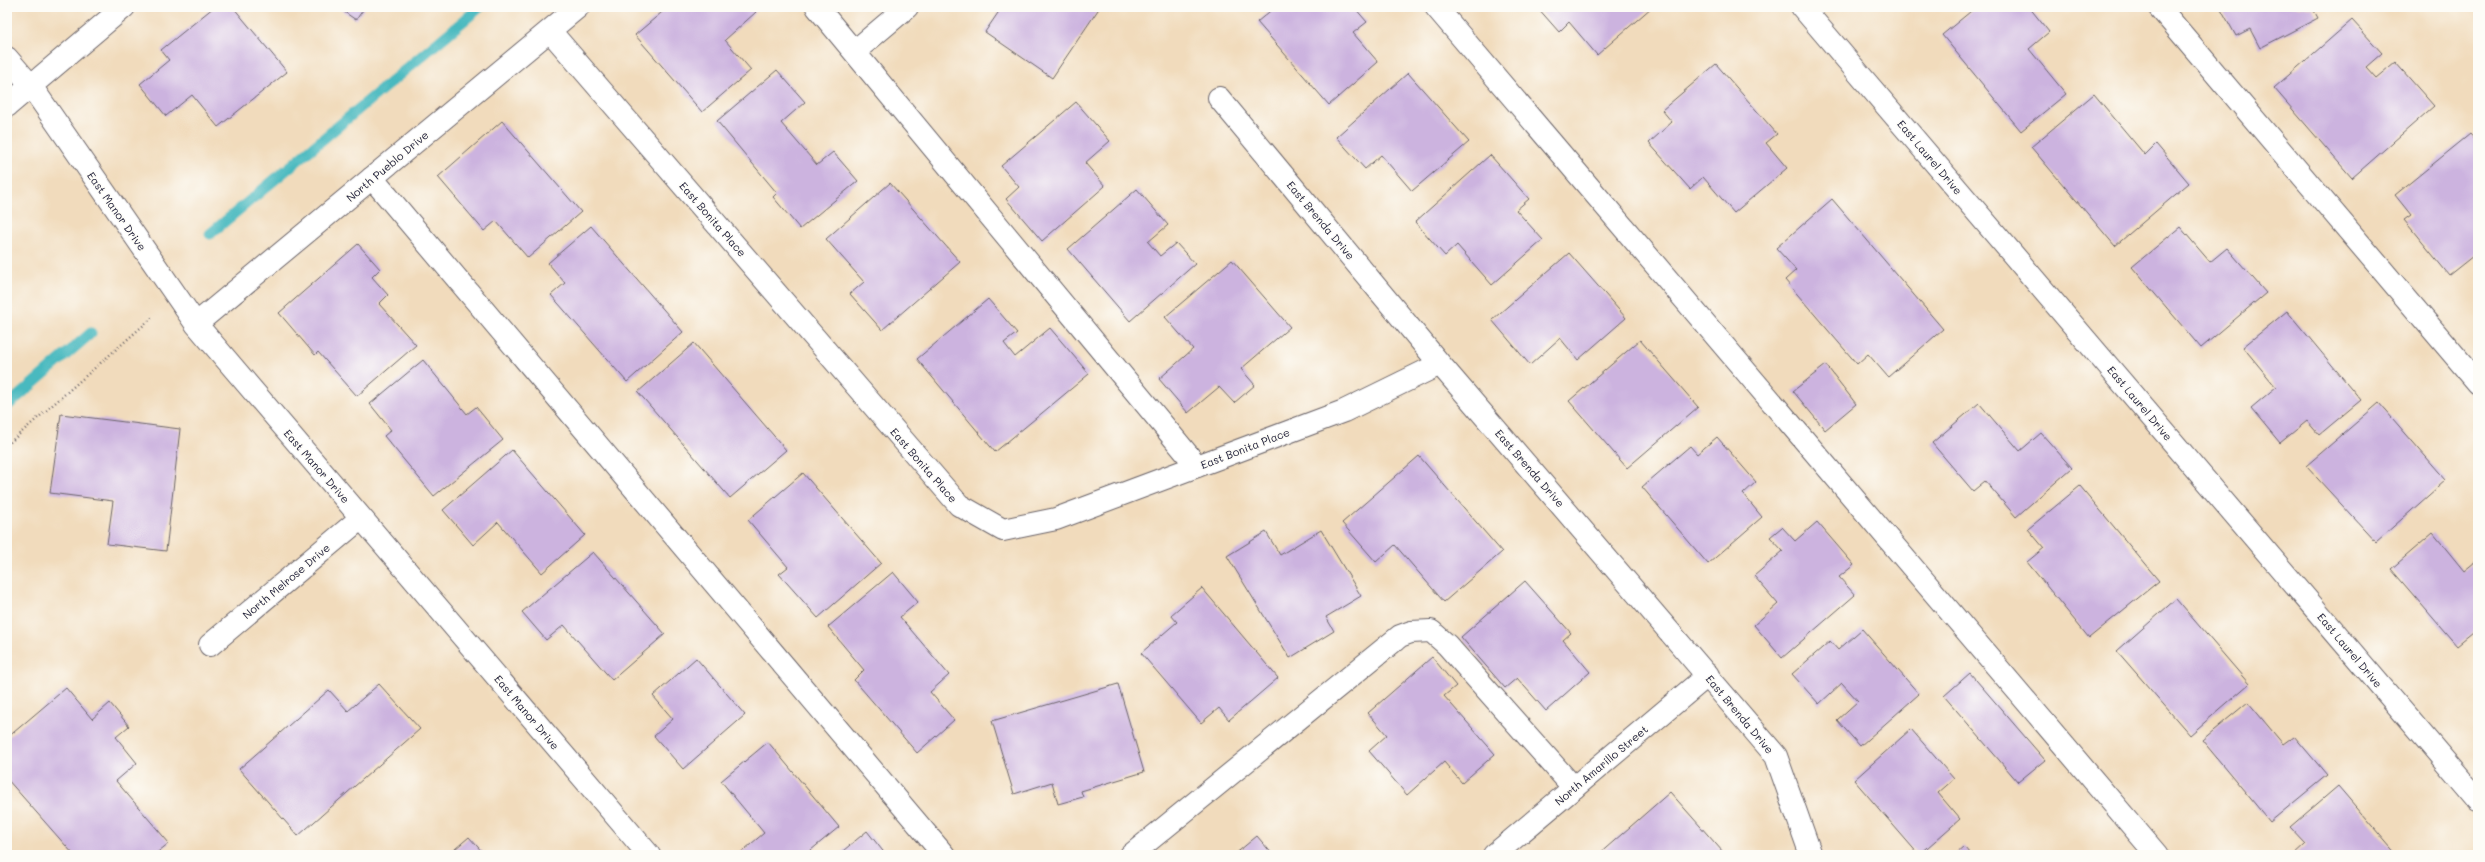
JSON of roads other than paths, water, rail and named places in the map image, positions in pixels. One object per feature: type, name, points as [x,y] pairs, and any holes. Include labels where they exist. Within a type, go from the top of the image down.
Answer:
[{"type":"street","points":[[7,106],[124,7]]},
{"type":"street","name":"North Pueblo Drive","points":[[196,324],[578,7]]},
{"type":"street","points":[[818,7],[856,51],[1197,466]]},
{"type":"street","points":[[856,51],[907,7]]},
{"type":"street","points":[[1436,7],[2157,855]]},
{"type":"street","name":"East Laurel Drive","points":[[1802,7],[2478,800]]},
{"type":"street","points":[[2159,7],[2478,383]]},
{"type":"street","name":"East Bonita Place","points":[[550,31],[959,505],[1003,530],[1056,519],[1344,411],[1440,364]]},
{"type":"street","name":"East Manor Drive","points":[[7,58],[31,86],[196,324],[649,855]]},
{"type":"street","name":"East Brenda Drive","points":[[1219,98],[1440,364],[1776,756],[1811,855]]},
{"type":"street","points":[[372,178],[944,855]]},
{"type":"street","name":"North Melrose Drive","points":[[210,645],[361,518]]},
{"type":"street","points":[[1131,855],[1400,636],[1411,632],[1431,631],[1447,645],[1574,788]]},
{"type":"street","name":"North Amarillo Street","points":[[1494,855],[1708,676]]},
{"type":"waterway","points":[[210,234],[480,7]]},
{"type":"waterway","points":[[7,406],[91,333]]}]
